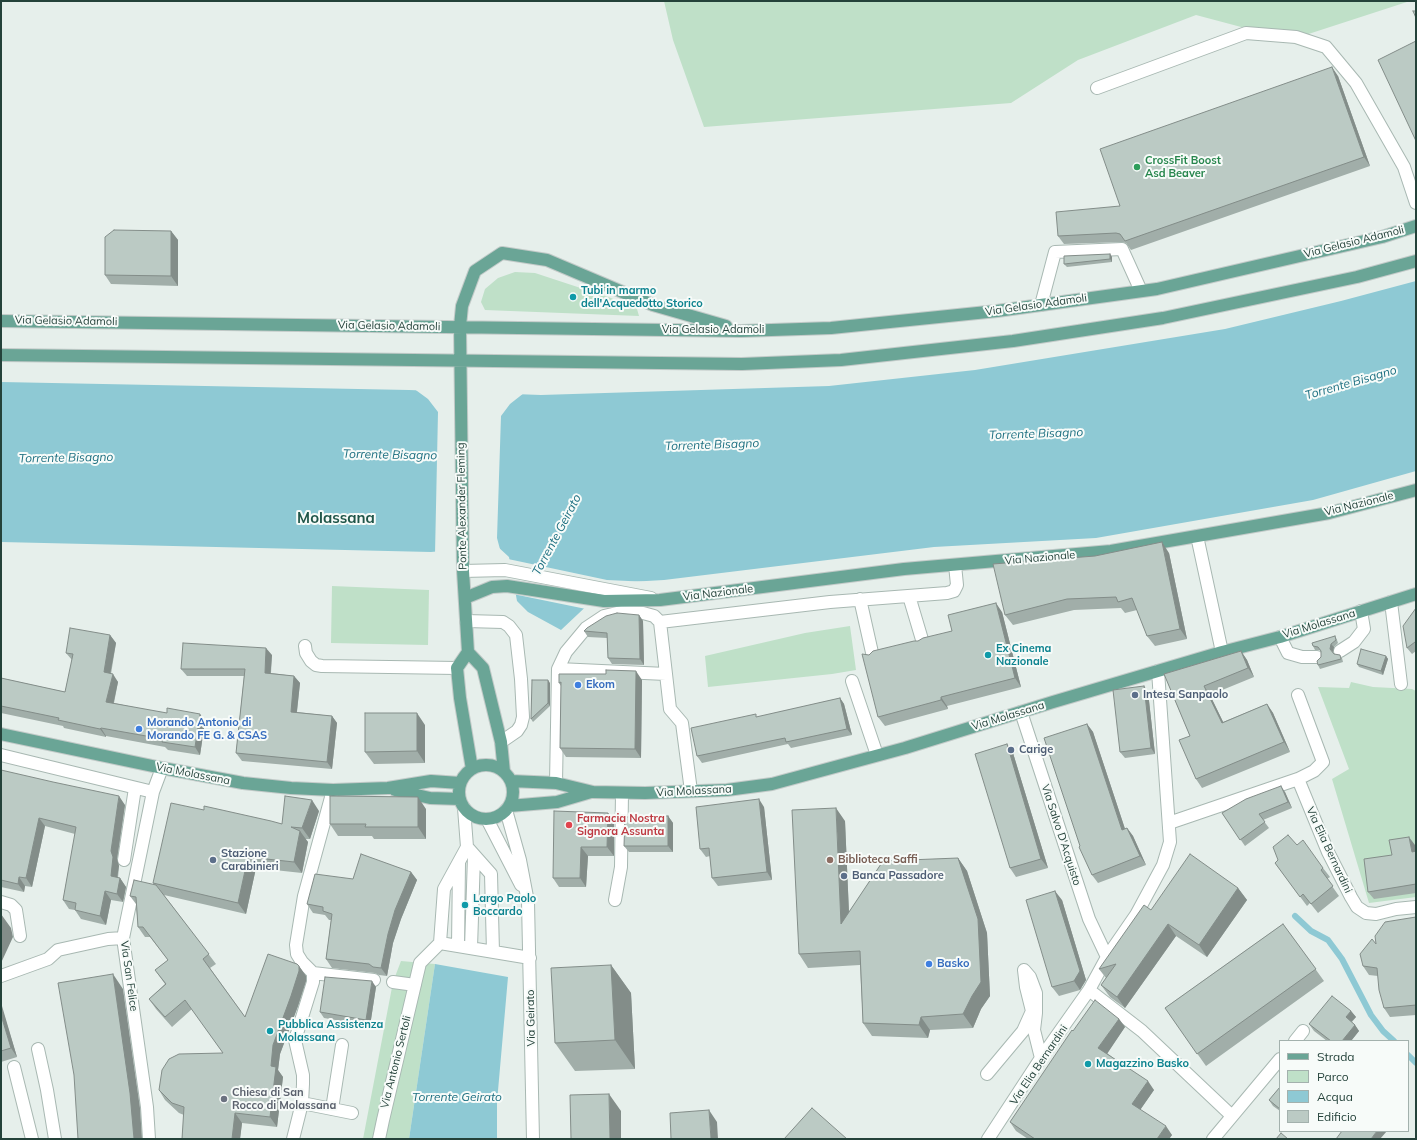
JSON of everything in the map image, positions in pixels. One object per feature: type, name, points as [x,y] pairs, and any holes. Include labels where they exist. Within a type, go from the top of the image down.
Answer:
[{"type":"main road","name":"Via Gelasio Adamoli","points":[[1,321],[460,326],[741,331],[831,328],[997,311],[1157,289],[1382,237],[1416,226]]},
{"type":"main road","name":"Ponte Alexander Fleming","points":[[468,652],[463,571],[460,326],[462,306],[475,271],[502,253],[547,260],[653,305],[741,331]]},
{"type":"main road","points":[[1,355],[742,364],[841,360],[1013,341],[1163,318],[1357,277],[1416,261]]},
{"type":"main road","name":"Via Nazionale","points":[[465,598],[492,587],[507,586],[604,600],[660,600],[904,569],[1111,552],[1329,513],[1416,490]]},
{"type":"main road","name":"Via Molassana","points":[[472,769],[489,765],[497,768],[507,777],[556,783],[593,792],[645,793],[727,790],[772,784],[905,748],[1222,652],[1280,637],[1416,594]]},
{"type":"main road","points":[[462,803],[459,790],[460,783],[465,775],[472,769],[460,698],[457,668],[468,652],[483,668],[501,742],[507,777],[514,794],[508,808]]},
{"type":"main road","name":"Via Molassana","points":[[1,734],[162,768],[243,783],[290,788],[333,790],[388,788],[431,781],[460,783]]},
{"type":"main road","name":"Via Molassana","points":[[388,788],[430,798],[462,803],[474,816],[487,819],[498,817],[508,808],[557,802],[593,792]]},
{"type":"street","points":[[1097,88],[1246,33],[1296,37],[1326,46],[1356,83],[1371,109],[1404,167],[1416,203]]},
{"type":"street","points":[[1041,305],[1055,252],[1122,249],[1141,291]]},
{"type":"street","points":[[1197,536],[1222,652]]},
{"type":"street","points":[[660,622],[830,602],[946,593],[954,591],[957,585],[955,565]]},
{"type":"street","name":"Via Nazionale","points":[[463,571],[504,570],[660,600]]},
{"type":"street","points":[[909,596],[923,643]]},
{"type":"street","points":[[860,599],[873,657]]},
{"type":"street","points":[[1391,602],[1401,684]]},
{"type":"street","points":[[1340,651],[1354,642],[1364,629],[1361,611]]},
{"type":"street","points":[[556,783],[558,669],[566,652],[586,628],[604,616],[621,612],[643,613],[654,616],[660,622],[670,709],[682,723],[691,791]]},
{"type":"street","points":[[466,622],[503,622],[509,626],[516,635],[521,679],[523,717],[517,731],[501,742]]},
{"type":"street","points":[[1280,637],[1288,653],[1302,657],[1317,657]]},
{"type":"street","points":[[305,646],[306,653],[311,661],[316,665],[322,666],[457,668]]},
{"type":"street","points":[[558,669],[666,674]]},
{"type":"street","name":"Via Elia Bernardini","points":[[988,1139],[1025,1086],[1041,1058],[1089,990],[1107,957],[1136,915],[1162,865],[1170,842],[1170,823],[1158,671]]},
{"type":"street","points":[[852,681],[877,755]]},
{"type":"street","points":[[1170,823],[1298,779],[1314,771],[1323,762],[1298,695]]},
{"type":"street","name":"Via Salvo D'Acquisto","points":[[1021,712],[1089,919],[1107,957]]},
{"type":"street","points":[[1,755],[153,792]]},
{"type":"street","name":"Via San Felice","points":[[149,1139],[147,1107],[123,938],[153,792],[162,768]]},
{"type":"street","name":"Via Elia Bernardini","points":[[1298,779],[1328,852],[1357,907],[1366,913],[1376,914],[1396,909],[1416,907]]},
{"type":"street","points":[[124,860],[135,788]]},
{"type":"street","points":[[333,790],[304,896],[296,945],[297,954],[302,962],[313,973],[374,980]]},
{"type":"street","points":[[615,900],[621,867],[622,793]]},
{"type":"street","points":[[462,803],[470,852],[471,948]]},
{"type":"street","name":"Via Geirato","points":[[508,808],[527,896],[530,958],[533,1139]]},
{"type":"street","name":"Via Geirato","points":[[487,819],[527,896]]},
{"type":"street","points":[[470,852],[459,861],[444,890],[440,943],[530,958]]},
{"type":"street","points":[[470,852],[491,874],[493,952]]},
{"type":"street","points":[[458,946],[459,861]]},
{"type":"street","points":[[1,902],[11,905],[16,910],[20,936]]},
{"type":"street","points":[[1,976],[48,959],[58,950],[108,939],[123,938]]},
{"type":"street","name":"Via Antonio Sertoli","points":[[380,1139],[382,1120],[420,963],[440,943]]},
{"type":"street","points":[[986,1074],[1023,1031],[1032,1011],[1026,987],[1024,970],[1030,977],[1036,994],[1034,1030],[1041,1058]]},
{"type":"street","points":[[294,1139],[302,1103],[303,1075],[295,1040],[313,982],[313,973]]},
{"type":"street","points":[[393,982],[415,985]]},
{"type":"street","points":[[1089,990],[1142,1031],[1232,1116]]},
{"type":"street","points":[[1296,1040],[1303,1031]]},
{"type":"street","points":[[332,1109],[342,1044]]},
{"type":"street","points":[[38,1049],[47,1090],[55,1139]]},
{"type":"street","points":[[1213,1139],[1279,1060]]},
{"type":"street","points":[[14,1067],[32,1139]]},
{"type":"street","points":[[302,1103],[352,1113]]},
{"type":"green space","points":[[664,1],[1410,1],[1290,40],[1196,15],[1078,60],[1011,103],[704,127],[673,40]]},
{"type":"green space","points":[[515,272],[535,273],[611,298],[637,309],[639,316],[485,310],[481,302],[485,289],[498,278]]},
{"type":"green space","points":[[332,586],[429,590],[428,645],[331,643]]},
{"type":"green space","points":[[850,626],[856,670],[832,674],[708,687],[705,656],[805,633]]},
{"type":"green space","points":[[1351,682],[1373,687],[1412,689],[1416,691],[1416,897],[1369,903],[1332,779],[1349,769],[1318,687],[1349,688]]},
{"type":"green space","points":[[401,961],[435,964],[409,1139],[363,1139],[393,982]]},
{"type":"water","name":"Torrente Bisagno","points":[[1416,281],[1416,471],[1313,500],[1096,538],[934,547],[664,580],[611,583],[561,630],[528,612],[517,601],[509,557],[497,546],[431,552],[1,542],[1,382],[409,390],[541,395],[829,386],[975,370],[1225,329]]},
{"type":"water","name":"Torrente Geirato","points":[[435,964],[508,977],[497,1102],[497,1139],[409,1139]]},
{"type":"pier","points":[[413,388],[524,393],[510,404],[501,416],[497,538],[501,553],[497,549],[435,554],[438,412],[428,399]]},
{"type":"pier","points":[[508,559],[607,580],[650,582],[612,584],[586,609],[513,594]]},
{"type":"building","points":[[1413,11],[1416,11],[1416,18]]},
{"type":"building","points":[[1416,41],[1416,141],[1378,60]]},
{"type":"building","points":[[1332,67],[1364,157],[1125,241],[1120,234],[1116,233],[1058,236],[1056,212],[1120,206],[1100,149]]},
{"type":"building","points":[[114,230],[171,231],[171,276],[105,275],[105,237]]},
{"type":"building","points":[[1110,254],[1110,259],[1064,264],[1064,256]]},
{"type":"building","points":[[1162,542],[1180,629],[1147,636],[1132,598],[1118,602],[1116,597],[1067,599],[1005,615],[993,564],[1095,556]]},
{"type":"building","points":[[996,603],[1015,678],[941,697],[941,700],[878,717],[862,654],[869,655],[873,651],[918,641],[923,638],[952,631],[948,615]]},
{"type":"building","points":[[1416,608],[1416,642],[1407,648],[1403,626]]},
{"type":"building","points":[[617,613],[639,615],[640,659],[608,658],[607,633],[584,631],[606,616]]},
{"type":"building","points":[[70,628],[110,635],[104,672],[113,674],[106,702],[167,713],[167,708],[200,714],[195,747],[162,742],[163,739],[100,729],[58,720],[59,718],[1,706],[1,678],[65,692],[73,654],[66,653]]},
{"type":"building","points":[[1335,636],[1336,640],[1331,644],[1330,649],[1334,654],[1340,655],[1341,659],[1318,665],[1317,661],[1321,657],[1321,651],[1318,647],[1313,646],[1312,643]]},
{"type":"building","points":[[183,643],[266,648],[265,673],[294,676],[291,712],[332,716],[327,762],[236,753],[245,669],[181,669]]},
{"type":"building","points":[[1361,649],[1386,656],[1381,671],[1357,664]]},
{"type":"building","points":[[1241,651],[1248,668],[1204,686],[1222,723],[1267,704],[1284,742],[1196,779],[1179,740],[1190,736],[1164,674]]},
{"type":"building","points":[[606,670],[636,671],[635,749],[560,748],[561,682],[559,683],[559,674],[606,674]]},
{"type":"building","points":[[532,680],[548,680],[548,703],[531,719]]},
{"type":"building","points":[[1144,686],[1151,748],[1120,752],[1113,690]]},
{"type":"building","points":[[840,698],[847,729],[786,742],[785,738],[697,756],[691,728],[756,714],[756,717]]},
{"type":"building","points":[[365,713],[417,713],[417,751],[365,752]]},
{"type":"building","points":[[1087,724],[1122,830],[1127,828],[1140,856],[1092,875],[1079,847],[1080,846],[1044,738]]},
{"type":"building","points":[[1007,744],[1041,859],[1010,868],[975,754]]},
{"type":"building","points":[[1,770],[119,796],[111,851],[113,857],[111,876],[120,878],[117,894],[105,891],[100,916],[75,910],[76,903],[63,900],[76,827],[39,818],[26,878],[19,877],[18,884],[1,880]]},
{"type":"building","points":[[1281,786],[1288,802],[1259,814],[1265,822],[1240,840],[1222,813],[1246,799]]},
{"type":"building","name":"Stazione Carabinieri","points":[[285,796],[312,800],[302,828],[291,827],[300,831],[294,862],[248,857],[238,903],[153,883],[171,803],[204,810],[204,806],[282,824]]},
{"type":"building","points":[[330,796],[418,797],[418,827],[365,827],[366,824],[330,824]]},
{"type":"building","points":[[759,799],[767,872],[712,878],[709,848],[700,849],[696,807]]},
{"type":"building","name":"Basko","points":[[836,808],[841,924],[883,861],[958,858],[978,919],[981,982],[963,1014],[921,1017],[919,1025],[863,1023],[860,951],[799,954],[792,810]]},
{"type":"building","points":[[554,811],[608,813],[607,847],[581,847],[580,878],[553,878]]},
{"type":"building","points":[[668,816],[668,846],[624,846],[625,817]]},
{"type":"building","points":[[1288,835],[1297,845],[1303,840],[1323,868],[1321,870],[1333,886],[1311,904],[1303,894],[1300,897],[1275,863],[1278,860],[1273,847]]},
{"type":"building","points":[[1409,837],[1412,852],[1416,851],[1416,884],[1368,892],[1364,859],[1392,855],[1389,840]]},
{"type":"building","points":[[361,854],[411,872],[395,910],[381,968],[373,967],[369,964],[326,959],[332,914],[323,911],[323,907],[307,904],[315,874],[353,879]]},
{"type":"building","points":[[1190,854],[1238,888],[1199,945],[1168,924],[1117,997],[1101,985],[1116,964],[1099,969],[1144,905],[1151,910]]},
{"type":"building","points":[[134,880],[156,885],[209,954],[203,959],[245,1017],[268,954],[299,966],[299,971],[291,996],[273,1045],[271,1066],[276,1067],[270,1117],[235,1113],[232,1139],[182,1139],[184,1107],[172,1103],[159,1090],[162,1070],[169,1059],[179,1054],[223,1053],[185,1000],[165,1017],[149,999],[166,984],[155,970],[168,960],[143,927],[138,927],[136,897],[130,896]]},
{"type":"building","points":[[1055,891],[1080,971],[1074,981],[1052,987],[1026,900]]},
{"type":"building","points":[[1416,917],[1416,1005],[1384,1008],[1379,990],[1377,968],[1363,966],[1360,954],[1372,939],[1376,944],[1375,936],[1385,922]]},
{"type":"building","points":[[1283,924],[1316,969],[1197,1054],[1165,1008]]},
{"type":"building","points":[[611,965],[615,1040],[555,1043],[551,968]]},
{"type":"building","points":[[113,974],[130,1093],[134,1139],[78,1139],[74,1075],[58,983]]},
{"type":"building","points":[[325,977],[372,981],[366,1020],[320,1012]]},
{"type":"building","points":[[1332,996],[1351,1011],[1346,1017],[1355,1025],[1343,1040],[1330,1040],[1309,1024]]},
{"type":"building","name":"Magazzino Basko","points":[[1095,1000],[1119,1019],[1098,1048],[1148,1081],[1132,1104],[1166,1126],[1157,1139],[1035,1139],[1010,1122],[1072,1030],[1073,1031]]},
{"type":"building","points":[[1,1015],[11,1048],[1,1051]]},
{"type":"building","points":[[1279,1088],[1279,1108],[1269,1100]]},
{"type":"building","points":[[609,1094],[610,1139],[571,1139],[570,1095]]},
{"type":"building","points":[[812,1108],[847,1139],[784,1139]]},
{"type":"building","points":[[709,1110],[711,1139],[671,1139],[670,1113]]},
{"type":"building","points":[[1341,1132],[1376,1132],[1371,1139],[1336,1139]]},
{"type":"building","points":[[1281,1133],[1288,1139],[1276,1139]]},
{"type":"waterway","points":[[1295,916],[1311,931],[1328,940],[1342,959],[1371,1015],[1383,1031],[1393,1040]]},
{"type":"waterway","points":[[1409,1056],[1416,1063]]},
{"type":"place","name":"CrossFit Boost Asd Beaver","points":[[1137,167]]},
{"type":"place","name":"Tubi in marmo dell'Acquedotto Storico","points":[[573,297]]},
{"type":"place","name":"Ex Cinema Nazionale","points":[[988,655]]},
{"type":"place","name":"Ekom","points":[[578,685]]},
{"type":"place","name":"Intesa Sanpaolo","points":[[1135,695]]},
{"type":"place","name":"Morando Antonio di Morando FE G. & CSAS","points":[[139,729]]},
{"type":"place","name":"Carige","points":[[1011,750]]},
{"type":"place","name":"Farmacia Nostra Signora Assunta","points":[[569,825]]},
{"type":"place","name":"Stazione Carabinieri","points":[[213,860]]},
{"type":"place","name":"Biblioteca Saffi","points":[[830,860]]},
{"type":"place","name":"Banca Passadore","points":[[844,876]]},
{"type":"place","name":"Largo Paolo Boccardo","points":[[465,905]]},
{"type":"place","name":"Basko","points":[[929,964]]},
{"type":"place","name":"Pubblica Assistenza Molassana","points":[[270,1031]]},
{"type":"place","name":"Magazzino Basko","points":[[1088,1064]]},
{"type":"place","name":"Chiesa di San Rocco di Molassana","points":[[224,1099]]},
{"type":"district","name":"Molassana","points":[[336,518]]}]
